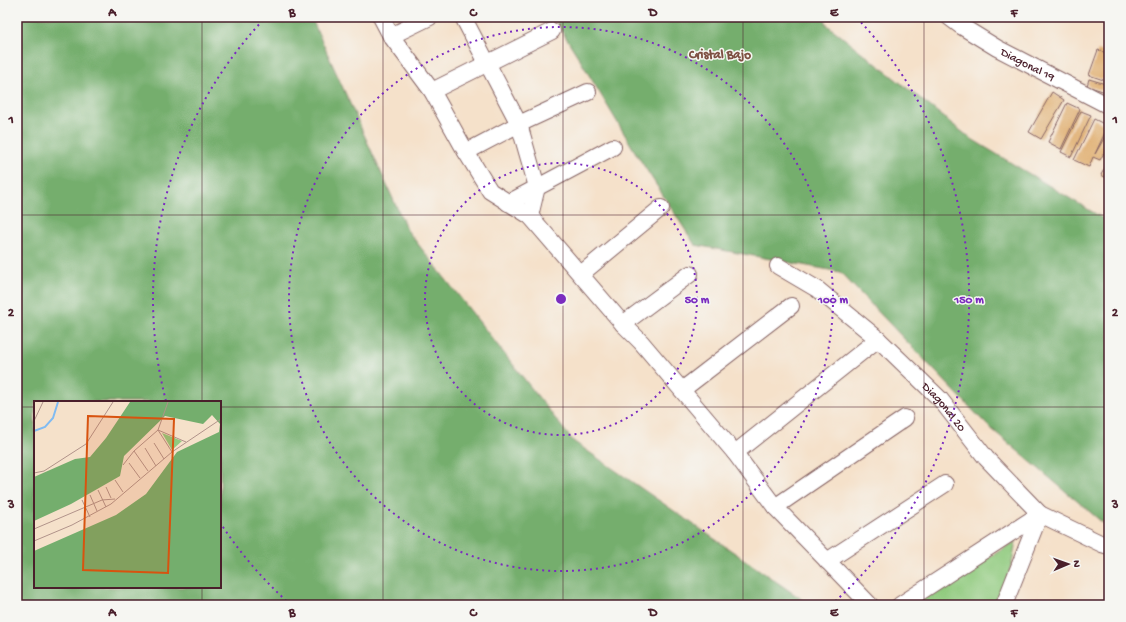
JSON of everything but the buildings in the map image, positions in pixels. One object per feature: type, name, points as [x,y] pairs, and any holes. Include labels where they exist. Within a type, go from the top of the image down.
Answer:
[{"type":"street","points":[[381,17],[391,36],[432,90],[466,152],[490,191],[530,216],[682,390],[735,453],[776,507],[870,605]]},
{"type":"street","points":[[391,36],[430,17]]},
{"type":"street","points":[[463,17],[519,124],[537,187],[530,216]]},
{"type":"street","name":"Diagonal 19","points":[[949,17],[960,26],[997,48],[1109,106]]},
{"type":"street","points":[[432,90],[552,31]]},
{"type":"street","points":[[466,152],[519,124],[588,92]]},
{"type":"street","points":[[508,203],[613,147]]},
{"type":"street","points":[[581,274],[661,208]]},
{"type":"street","name":"Diagonal 20","points":[[778,266],[817,289],[878,339],[940,399],[986,458],[1040,514],[1109,546]]},
{"type":"street","points":[[623,324],[690,274]]},
{"type":"street","points":[[682,390],[791,306]]},
{"type":"street","points":[[735,453],[878,339]]},
{"type":"street","points":[[776,507],[905,418]]},
{"type":"street","points":[[827,561],[945,484]]},
{"type":"street","points":[[900,605],[1040,514]]},
{"type":"street","points":[[1004,605],[1040,514]]},
{"type":"green space","points":[[17,17],[311,17],[407,230],[573,441],[810,605],[17,605]]},
{"type":"green space","points":[[553,17],[825,17],[826,24],[970,138],[1109,222],[1109,528],[987,425],[840,272],[695,245],[637,155]]},
{"type":"green space","points":[[1016,541],[1013,558],[999,605],[911,605]]},
{"type":"district","name":"Cristal Bajo","points":[[720,53]]}]
